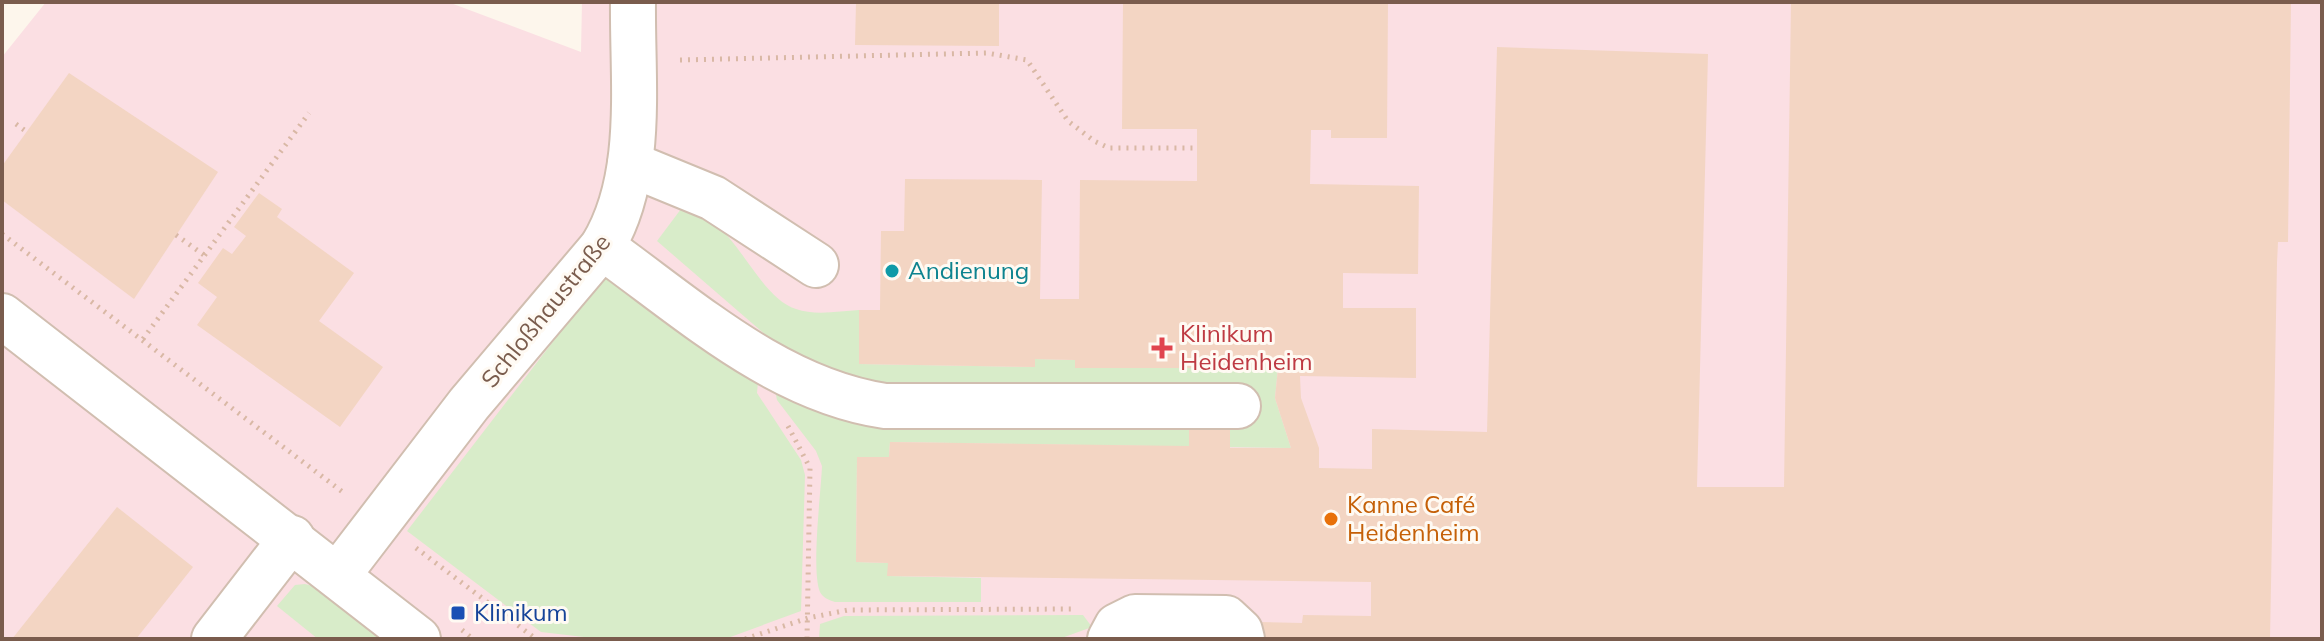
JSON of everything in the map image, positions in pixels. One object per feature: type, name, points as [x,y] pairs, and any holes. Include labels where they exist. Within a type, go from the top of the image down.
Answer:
[{"type":"street","name":"Schloßhaustraße","points":[[338,575],[469,404],[602,247],[618,221],[630,164],[633,2]]},
{"type":"street","points":[[630,164],[713,198],[816,265]]},
{"type":"street","points":[[602,247],[767,363],[828,393],[855,401],[885,406],[1238,406]]},
{"type":"street","points":[[2,316],[292,538],[418,639]]},
{"type":"street","points":[[214,639],[292,538]]},
{"type":"street","points":[[1114,632],[1135,617],[1226,618],[1240,631],[1242,639]]},
{"type":"path","points":[[633,61],[987,53],[1027,60],[1068,121],[1109,148],[1197,148]]},
{"type":"path","points":[[143,339],[309,113]]},
{"type":"path","points":[[16,124],[27,132]]},
{"type":"path","points":[[2,234],[536,639]]},
{"type":"path","points":[[176,235],[204,255]]},
{"type":"path","points":[[745,639],[808,618],[848,610],[1087,609],[1110,617],[1114,632]]},
{"type":"path","points":[[807,639],[808,618]]},
{"type":"shaded area","name":"Klinikum Heidenheim","points":[[46,2],[448,2],[581,52],[582,2],[2322,2],[2322,639],[2,639],[2,57]]},
{"type":"green space","points":[[681,209],[699,213],[714,223],[781,301],[811,312],[859,310],[859,364],[1034,367],[1035,359],[1075,360],[1075,368],[1278,368],[1275,398],[1291,448],[890,442],[889,457],[857,458],[856,562],[888,563],[888,576],[981,578],[981,602],[835,602],[824,597],[817,581],[822,466],[816,451],[777,400],[775,390],[782,349],[657,241]]},
{"type":"green space","points":[[632,239],[761,347],[757,393],[801,460],[805,475],[801,611],[725,639],[601,639],[541,632],[407,531]]},
{"type":"green space","points":[[295,585],[316,587],[385,639],[318,639],[277,606]]},
{"type":"green space","points":[[1083,615],[1092,627],[1059,639],[819,639],[820,624],[844,616]]},
{"type":"building","points":[[856,2],[999,2],[999,46],[855,45]]},
{"type":"building","name":"Klinikum Heidenheim","points":[[1123,2],[1388,2],[1387,138],[1331,138],[1331,130],[1311,130],[1310,184],[1419,186],[1418,274],[1343,273],[1343,308],[1416,308],[1416,378],[1300,376],[1301,398],[1319,448],[1319,468],[1372,469],[1372,429],[1487,432],[1497,47],[1708,54],[1697,487],[1784,487],[1791,2],[2291,2],[2288,242],[2278,242],[2277,263],[2270,639],[1256,639],[1256,622],[1302,623],[1303,615],[1371,616],[1371,582],[887,576],[888,563],[856,562],[857,457],[889,457],[890,442],[1189,446],[1189,417],[1230,418],[1230,448],[1291,448],[1275,398],[1278,368],[1075,368],[1075,360],[1035,359],[1035,367],[859,364],[859,310],[880,310],[881,231],[904,231],[905,179],[1042,180],[1040,299],[1079,299],[1080,180],[1197,181],[1197,129],[1122,129]]},
{"type":"building","points":[[69,73],[218,172],[134,299],[2,200],[2,166]]},
{"type":"building","points":[[259,193],[282,209],[277,217],[354,273],[319,321],[383,367],[340,427],[197,325],[217,297],[198,283],[223,248],[232,254],[246,236],[234,227]]},
{"type":"building","points":[[117,507],[193,567],[136,639],[12,639]]},
{"type":"place","name":"Andienung","points":[[892,271]]},
{"type":"place","name":"Klinikum Heidenheim","points":[[1162,348]]},
{"type":"place","name":"Kanne Café Heidenheim","points":[[1331,519]]},
{"type":"place","name":"Klinikum","points":[[458,613]]}]
